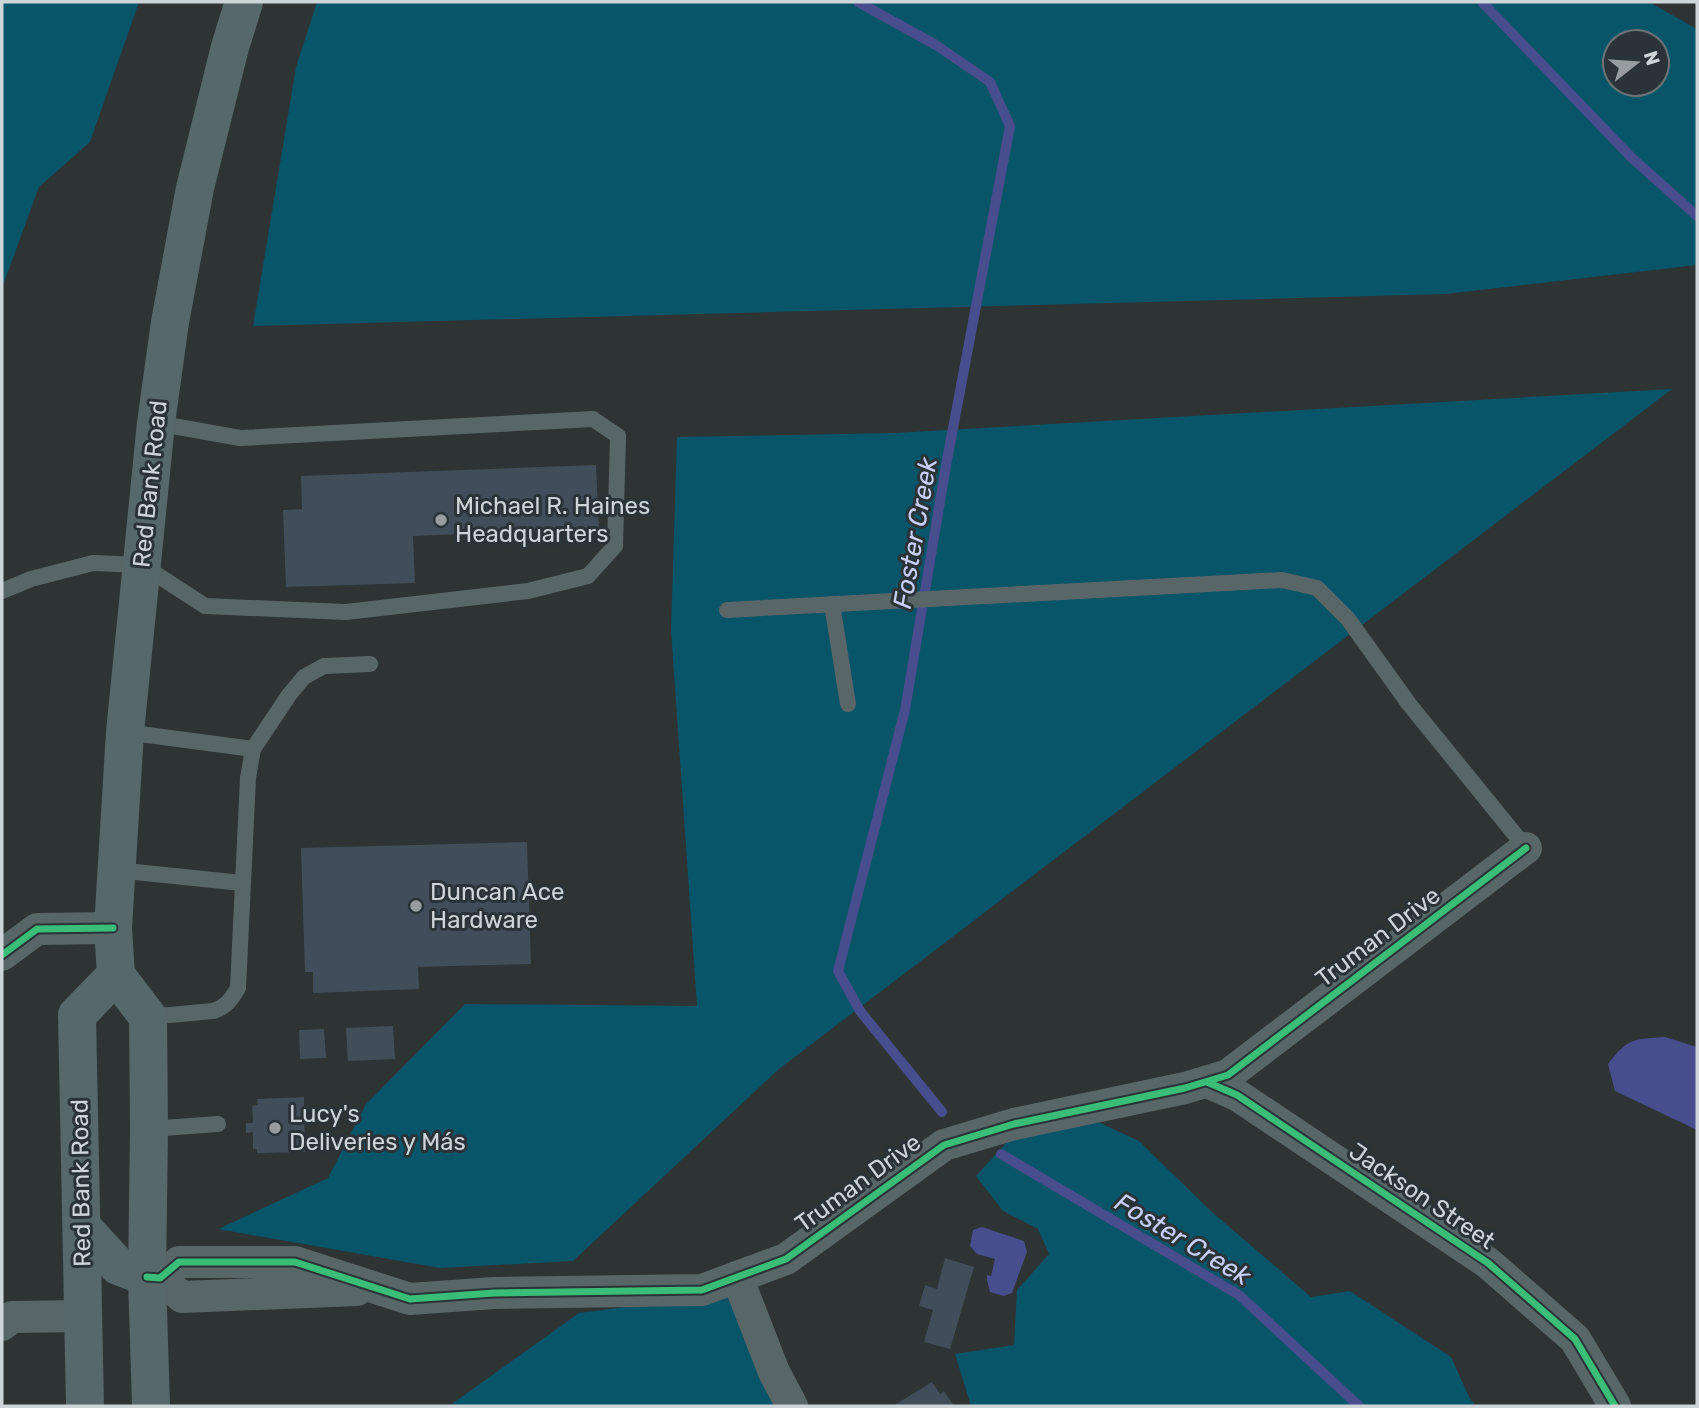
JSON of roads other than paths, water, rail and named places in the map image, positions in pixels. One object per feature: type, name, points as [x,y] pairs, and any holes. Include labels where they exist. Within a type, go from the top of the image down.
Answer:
[{"type":"main road","name":"Red Bank Road","points":[[85,1406],[77,1015],[116,975],[113,928],[125,733],[156,422],[170,322],[195,188],[244,2]]},
{"type":"main road","points":[[116,975],[148,1017],[154,1278],[150,1406]]},
{"type":"main road","points":[[82,1227],[118,1266],[154,1278]]},
{"type":"street","name":"Truman Drive","points":[[154,1278],[182,1297],[380,1289],[410,1299],[494,1293],[702,1290],[786,1259],[944,1145],[1014,1124],[1185,1088],[1228,1075],[1526,848]]},
{"type":"street","points":[[2,955],[37,929],[113,928]]},
{"type":"street","name":"Jackson Street","points":[[1207,1082],[1237,1095],[1488,1263],[1575,1339],[1615,1406]]},
{"type":"street","points":[[737,1277],[774,1372],[792,1406]]},
{"type":"street","points":[[2,1325],[12,1317],[84,1316]]},
{"type":"lane","points":[[2,591],[31,579],[93,563],[142,565],[205,606],[346,612],[528,592],[588,576],[615,546],[618,436],[593,419],[240,438],[156,422]]},
{"type":"lane","points":[[727,610],[1282,580],[1317,589],[1348,619],[1409,704],[1526,848]]},
{"type":"lane","points":[[832,604],[848,704]]},
{"type":"lane","points":[[148,1017],[213,1011],[229,1003],[238,988],[248,778],[253,749],[304,677],[324,666],[370,664]]},
{"type":"lane","points":[[125,733],[253,749]]},
{"type":"lane","points":[[117,870],[242,883]]},
{"type":"lane","points":[[149,1129],[218,1124]]},
{"type":"water","points":[[1665,1037],[1697,1047],[1697,1130],[1615,1091],[1608,1064],[1615,1055],[1632,1042]]},
{"type":"water","points":[[982,1227],[1024,1241],[1027,1252],[1012,1293],[1004,1296],[990,1292],[987,1275],[991,1276],[995,1259],[977,1254],[970,1246],[973,1230]]},
{"type":"waterway","name":"Foster Creek","points":[[858,2],[936,45],[990,82],[1010,126],[947,460],[905,710],[838,971],[860,1011],[942,1112]]},
{"type":"waterway","name":"Foster Creek","points":[[1482,2],[1632,158],[1697,216]]},
{"type":"waterway","name":"Foster Creek","points":[[1001,1154],[1239,1295],[1359,1406]]},
{"type":"place","name":"Michael R. Haines Headquarters","points":[[441,520]]},
{"type":"place","name":"Duncan Ace Hardware","points":[[416,906]]},
{"type":"place","name":"Lucy's Deliveries y Más","points":[[275,1128]]}]
